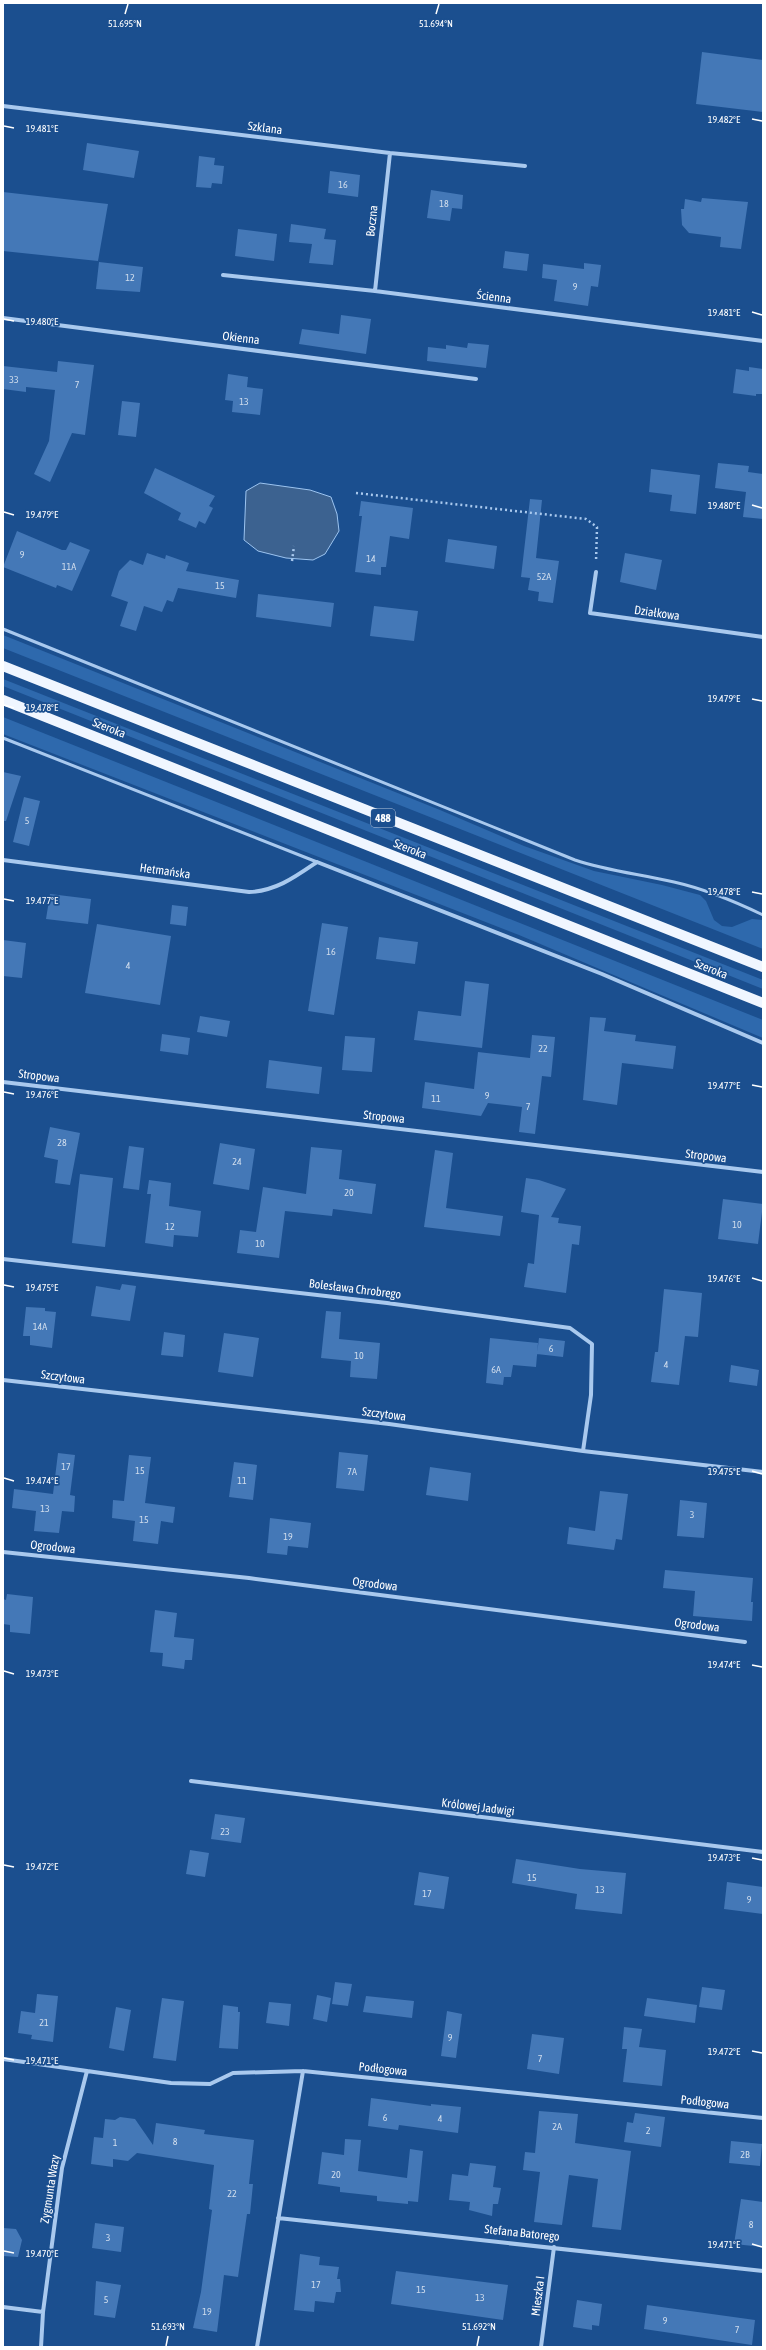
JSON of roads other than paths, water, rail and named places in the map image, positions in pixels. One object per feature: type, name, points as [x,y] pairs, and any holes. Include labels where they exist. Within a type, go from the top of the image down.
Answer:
[{"type":"main road","name":"Szeroka","points":[[3,666],[763,967]]},
{"type":"main road","name":"Szeroka","points":[[3,700],[763,1003]]},
{"type":"street","name":"Szklana","points":[[3,106],[390,153],[525,166]]},
{"type":"street","name":"Boczna","points":[[375,291],[390,153]]},
{"type":"street","name":"Ścienna","points":[[223,275],[375,291],[763,341]]},
{"type":"street","name":"Okienna","points":[[3,318],[476,379]]},
{"type":"street","name":"Działkowa","points":[[596,572],[590,613],[763,637]]},
{"type":"street","name":"Hetmańska","points":[[3,860],[249,892],[269,890],[297,876],[317,862]]},
{"type":"street","points":[[317,862],[602,974],[763,1043]]},
{"type":"street","name":"Stropowa","points":[[3,1082],[763,1172]]},
{"type":"street","name":"Bolesława Chrobrego","points":[[3,1260],[387,1303],[570,1328],[592,1344],[591,1395],[583,1451]]},
{"type":"street","name":"Szczytowa","points":[[3,1380],[381,1423],[583,1451],[763,1472]]},
{"type":"street","name":"Ogrodowa","points":[[3,1552],[249,1578],[744,1642]]},
{"type":"street","name":"Królowej Jadwigi","points":[[191,1781],[763,1852]]},
{"type":"street","name":"Podłogowa","points":[[3,2060],[172,2083],[210,2084],[233,2073],[303,2071],[763,2118]]},
{"type":"street","name":"Zygmunta Wazy","points":[[41,2347],[43,2312],[62,2168],[87,2071]]},
{"type":"street","points":[[258,2347],[303,2071]]},
{"type":"street","name":"Stefana Batorego","points":[[278,2218],[554,2247],[763,2272]]},
{"type":"street","name":"Mieszka I","points":[[541,2347],[554,2247]]},
{"type":"street","points":[[3,2307],[43,2312]]},
{"type":"lane","points":[[3,629],[575,860],[618,873],[674,882],[699,889],[723,897],[763,915]]},
{"type":"lane","points":[[3,738],[317,862]]}]
